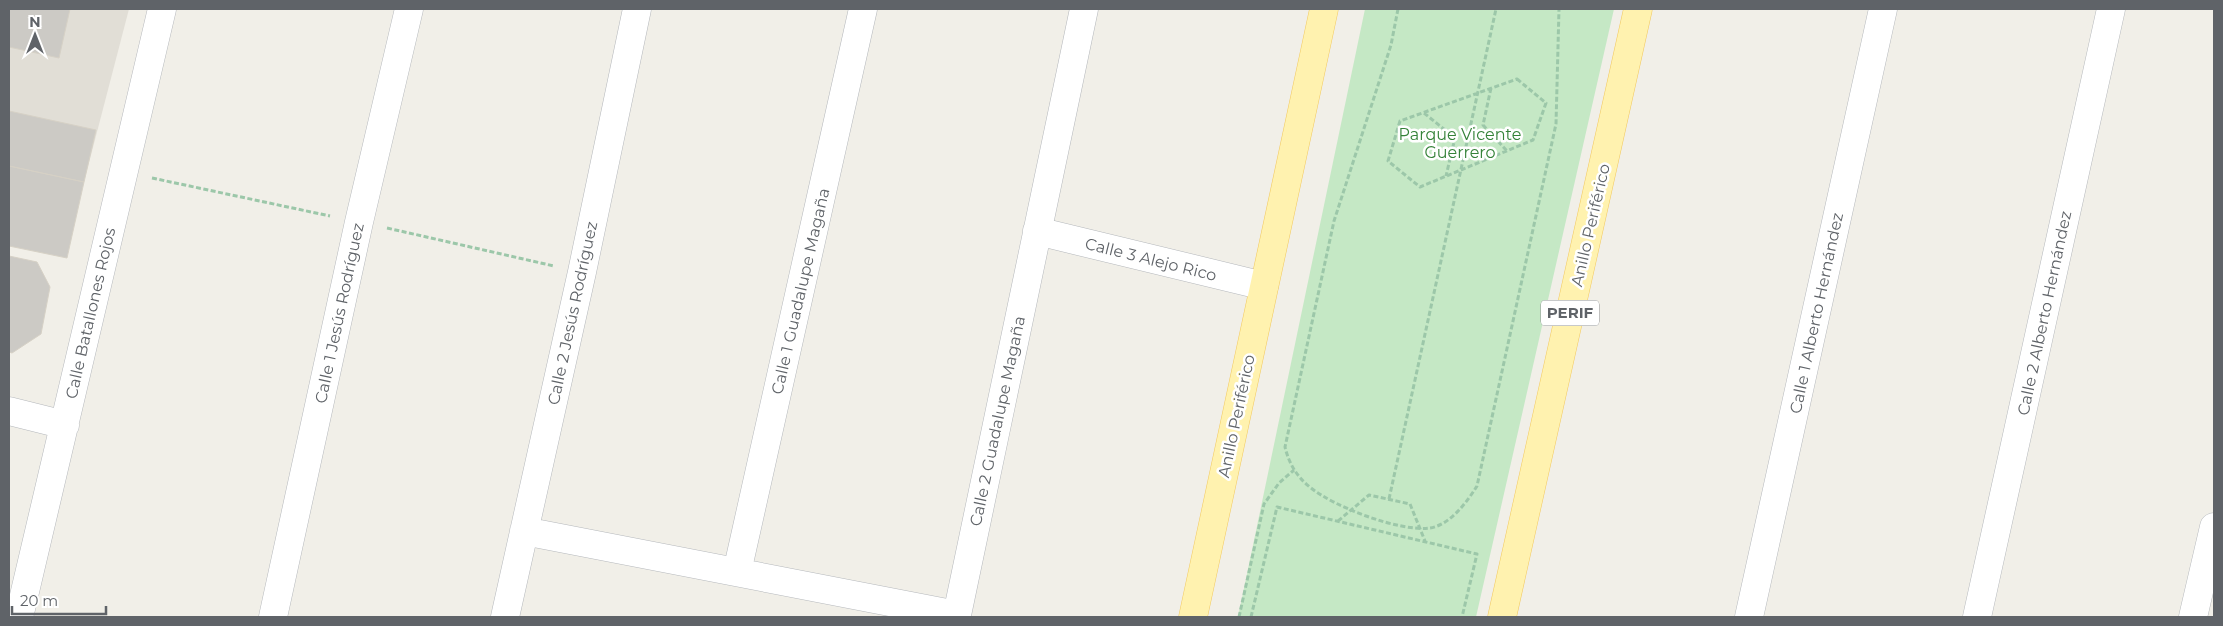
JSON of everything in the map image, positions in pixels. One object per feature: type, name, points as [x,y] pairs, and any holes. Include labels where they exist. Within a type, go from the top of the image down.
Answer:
[{"type":"main road","name":"Anillo Periférico","points":[[1192,617],[1324,9]]},
{"type":"main road","name":"Anillo Periférico","points":[[1502,617],[1638,9]]},
{"type":"street","name":"Calle Batallones Rojos","points":[[19,617],[18,578],[65,425],[162,9]]},
{"type":"street","name":"Calle 1 Jesús Rodríguez","points":[[273,617],[359,222],[409,9]]},
{"type":"street","name":"Calle 2 Jesús Rodríguez","points":[[505,617],[637,9]]},
{"type":"street","name":"Calle 1 Guadalupe Magaña","points":[[737,572],[863,9]]},
{"type":"street","name":"Calle 2 Guadalupe Magaña","points":[[737,572],[956,615],[1084,9]]},
{"type":"street","name":"Calle 1 Alberto Hernández","points":[[1749,617],[1883,9]]},
{"type":"street","name":"Calle 2 Alberto Hernández","points":[[1977,617],[2110,9]]},
{"type":"street","name":"Calle 3 Alejo Rico","points":[[1037,231],[1264,286]]},
{"type":"street","points":[[9,411],[65,425]]},
{"type":"street","points":[[2193,617],[2214,527]]},
{"type":"street","points":[[524,531],[737,572]]},
{"type":"path","points":[[1398,9],[1391,45],[1329,243],[1285,447],[1288,461],[1294,470],[1311,488],[1326,498],[1406,527],[1420,528],[1431,528],[1452,517],[1468,501],[1478,486],[1556,124],[1559,9]]},
{"type":"path","points":[[1389,499],[1496,9]]},
{"type":"path","points":[[1517,79],[1546,103],[1534,140],[1420,187],[1388,161],[1400,121],[1478,93],[1517,79]]},
{"type":"path","points":[[1491,88],[1483,125],[1507,151]]},
{"type":"path","points":[[1424,113],[1455,138],[1446,176]]},
{"type":"path","points":[[1239,617],[1264,504],[1279,483],[1294,470]]},
{"type":"path","points":[[1338,521],[1369,495],[1410,504],[1425,542]]},
{"type":"path","points":[[1251,617],[1277,507],[1477,554],[1462,617]]},
{"type":"shaded area","points":[[9,9],[129,9],[84,182],[9,166]]},
{"type":"green space","name":"Parque Vicente Guerrero","points":[[1365,9],[1614,9],[1476,617],[1238,617]]},
{"type":"building","points":[[9,9],[70,9],[59,58],[9,47]]},
{"type":"building","points":[[9,111],[96,130],[84,182],[9,166]]},
{"type":"building","points":[[9,166],[84,182],[67,258],[9,246]]},
{"type":"building","points":[[9,256],[37,262],[50,287],[41,334],[12,353],[9,352]]}]
